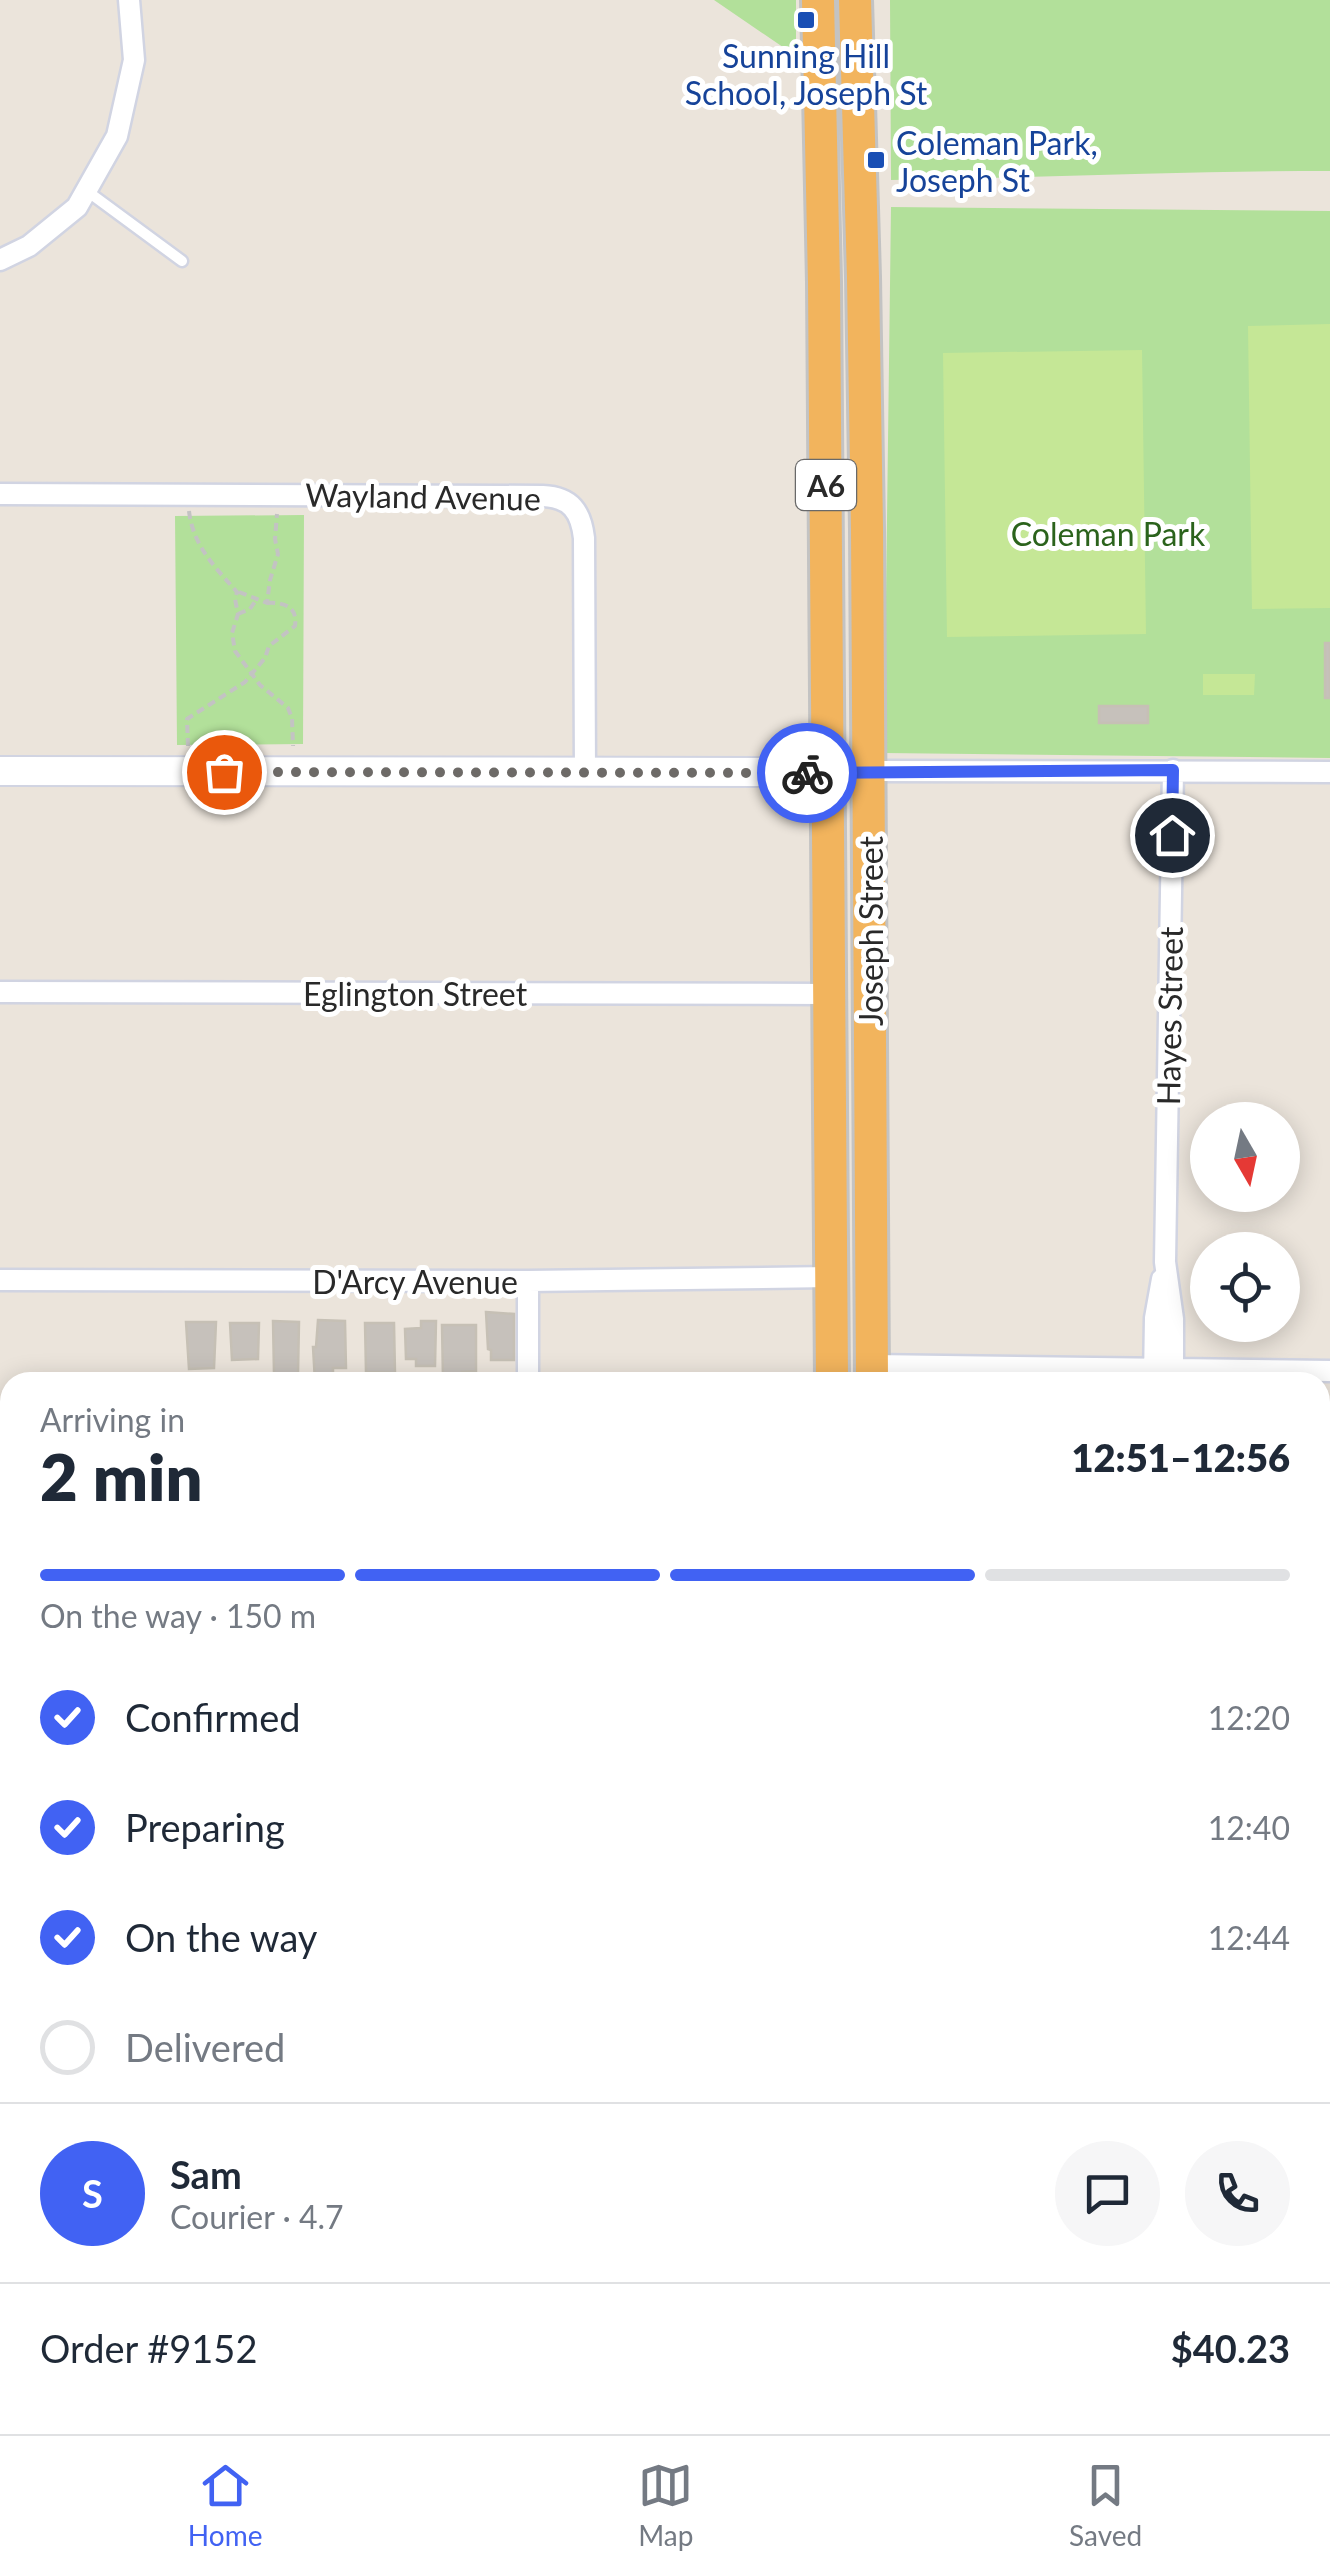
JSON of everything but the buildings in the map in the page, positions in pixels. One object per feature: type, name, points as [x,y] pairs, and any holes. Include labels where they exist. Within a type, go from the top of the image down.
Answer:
[{"type":"highway","name":"Joseph Street","points":[[818,0],[832,1372]]},
{"type":"highway","name":"Joseph Street","points":[[855,0],[863,277],[872,1372]]},
{"type":"highway","points":[[828,772],[869,771]]},
{"type":"main road","points":[[0,772],[828,772]]},
{"type":"street","points":[[0,260],[29,246],[77,206],[117,136],[134,60],[129,0]]},
{"type":"street","name":"Wayland Avenue","points":[[0,494],[543,496],[566,500],[581,518],[584,538],[584,773]]},
{"type":"street","name":"Hayes Street","points":[[1164,1372],[1174,1319],[1166,1262],[1173,770]]},
{"type":"street","points":[[869,771],[1330,772]]},
{"type":"street","name":"Eglington Street","points":[[0,992],[829,994]]},
{"type":"street","name":"D'Arcy Avenue","points":[[0,1280],[830,1277]]},
{"type":"street","points":[[528,1281],[528,1372]]},
{"type":"street","points":[[1297,1372],[1330,1371]]},
{"type":"lane","points":[[86,190],[182,261]]},
{"type":"path","points":[[188,495],[195,538],[212,563],[237,592],[289,606],[296,624],[269,646],[265,658],[242,684],[187,718],[188,746]]},
{"type":"path","points":[[267,603],[278,554],[276,495]]},
{"type":"path","points":[[237,592],[234,647],[263,688],[288,708],[293,746]]},
{"type":"path","points":[[238,614],[248,611],[256,600]]},
{"type":"green space","points":[[714,0],[796,0],[796,56]]},
{"type":"green space","points":[[890,0],[1330,0],[1330,171],[891,180]]},
{"type":"green space","name":"Coleman Park","points":[[891,207],[1330,211],[1330,758],[884,753]]},
{"type":"green space","points":[[1330,324],[1330,608],[1252,609],[1248,326]]},
{"type":"green space","points":[[1142,350],[1146,634],[947,637],[943,353]]},
{"type":"green space","points":[[304,515],[303,744],[177,745],[175,516]]},
{"type":"green space","points":[[1203,674],[1255,674],[1254,695],[1203,695]]},
{"type":"way so far","points":[[224,772],[807,773]]},
{"type":"place","name":"Sunning Hill School, Joseph St","points":[[806,20]]},
{"type":"place","name":"Coleman Park, Joseph St","points":[[876,160]]},
{"type":"route","points":[[807,773],[1173,770],[1172,835]]}]
